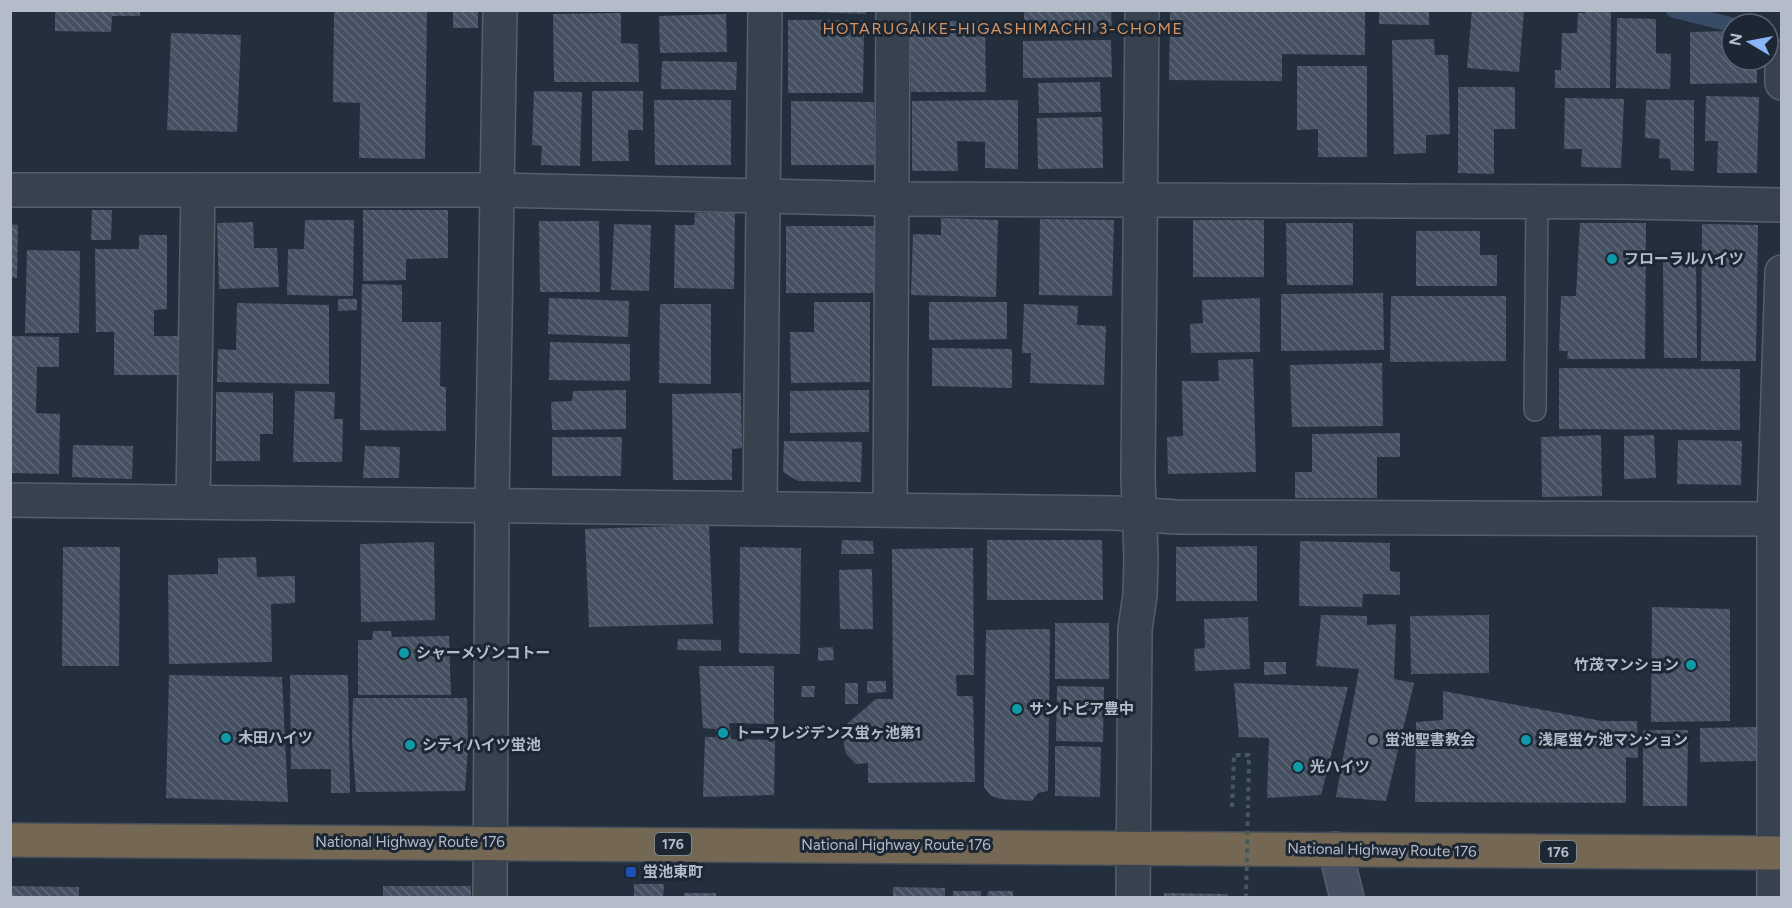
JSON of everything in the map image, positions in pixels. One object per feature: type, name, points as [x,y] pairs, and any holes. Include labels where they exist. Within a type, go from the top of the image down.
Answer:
[{"type":"highway","name":"National Highway Route 176","points":[[10,840],[1134,847],[1499,852],[1778,852]]},
{"type":"street","points":[[490,897],[492,504],[500,10]]},
{"type":"street","points":[[760,508],[765,10]]},
{"type":"street","points":[[890,510],[893,10]]},
{"type":"street","points":[[1133,897],[1135,629],[1141,574],[1138,478],[1142,10]]},
{"type":"street","points":[[1782,57],[1782,82]]},
{"type":"street","points":[[10,190],[497,190],[892,199],[1537,201],[1782,205]]},
{"type":"street","points":[[193,502],[198,190]]},
{"type":"street","points":[[1774,897],[1778,852],[1774,519],[1782,272]]},
{"type":"street","points":[[10,501],[492,504],[1140,514],[1188,518],[1774,519]]},
{"type":"street","points":[[1335,849],[1347,897]]},
{"type":"lane","points":[[1535,410],[1537,201]]},
{"type":"path","points":[[1232,811],[1234,755],[1249,755],[1246,897]]},
{"type":"building","points":[[55,10],[140,10],[140,16],[112,16],[111,32],[55,31]]},
{"type":"building","points":[[334,10],[427,10],[425,159],[359,158],[360,103],[333,102]]},
{"type":"building","points":[[453,10],[478,10],[478,28],[453,28]]},
{"type":"building","points":[[813,10],[866,10],[866,14],[813,12]]},
{"type":"building","points":[[1024,10],[1111,10],[1112,32],[1040,33],[1024,21]]},
{"type":"building","points":[[1170,10],[1365,10],[1365,55],[1282,54],[1282,81],[1169,80]]},
{"type":"building","points":[[1379,10],[1429,10],[1429,25],[1379,24]]},
{"type":"building","points":[[1472,10],[1524,10],[1519,72],[1467,68]]},
{"type":"building","points":[[1585,10],[1611,10],[1610,88],[1555,88],[1555,70],[1561,70],[1562,33],[1577,33],[1578,13],[1585,13]]},
{"type":"building","points":[[621,13],[621,43],[638,44],[639,82],[554,82],[553,14]]},
{"type":"building","points":[[726,14],[727,52],[660,53],[659,16]]},
{"type":"building","points":[[1617,18],[1656,19],[1656,53],[1671,54],[1670,89],[1616,88]]},
{"type":"building","points":[[788,20],[864,20],[863,93],[788,93]]},
{"type":"building","points":[[910,21],[985,21],[986,92],[911,92]]},
{"type":"building","points":[[1720,31],[1720,72],[1757,72],[1757,83],[1690,84],[1690,32]]},
{"type":"building","points":[[171,33],[241,35],[237,132],[167,130]]},
{"type":"building","points":[[1434,39],[1435,55],[1448,55],[1450,134],[1426,135],[1426,153],[1394,154],[1392,40]]},
{"type":"building","points":[[1111,40],[1112,77],[1023,78],[1023,41]]},
{"type":"building","points":[[662,61],[737,62],[736,90],[661,89]]},
{"type":"building","points":[[1297,66],[1367,66],[1367,157],[1318,157],[1318,129],[1297,130]]},
{"type":"building","points":[[1100,82],[1101,112],[1039,113],[1038,83]]},
{"type":"building","points":[[1458,87],[1515,87],[1515,129],[1494,129],[1494,174],[1458,173]]},
{"type":"building","points":[[534,91],[582,92],[580,166],[541,165],[542,146],[532,145]]},
{"type":"building","points":[[592,91],[643,91],[643,130],[628,130],[629,161],[592,161]]},
{"type":"building","points":[[1706,96],[1759,97],[1757,173],[1717,173],[1718,141],[1705,141]]},
{"type":"building","points":[[1565,98],[1624,99],[1621,168],[1581,167],[1582,149],[1564,149]]},
{"type":"building","points":[[654,100],[731,100],[731,165],[655,165]]},
{"type":"building","points":[[1018,100],[1018,169],[985,168],[985,142],[957,141],[958,171],[912,171],[912,101]]},
{"type":"building","points":[[1646,100],[1694,100],[1694,171],[1671,170],[1670,159],[1659,158],[1660,139],[1645,138]]},
{"type":"building","points":[[791,101],[874,102],[874,165],[791,165]]},
{"type":"building","points":[[1102,117],[1103,168],[1038,169],[1037,118]]},
{"type":"building","points":[[92,210],[112,210],[111,240],[91,240]]},
{"type":"building","points":[[363,210],[448,210],[448,258],[406,259],[406,280],[363,281]]},
{"type":"building","points":[[695,213],[735,213],[734,289],[674,288],[675,225],[694,225]]},
{"type":"building","points":[[941,218],[998,220],[996,297],[911,295],[913,234],[941,235]]},
{"type":"building","points":[[1040,219],[1114,220],[1112,296],[1039,295]]},
{"type":"building","points":[[305,220],[354,220],[353,296],[287,295],[288,249],[304,249]]},
{"type":"building","points":[[1193,220],[1264,220],[1264,277],[1193,277]]},
{"type":"building","points":[[539,221],[599,221],[600,292],[540,292]]},
{"type":"building","points":[[253,222],[254,248],[277,248],[279,287],[219,289],[217,223]]},
{"type":"building","points":[[1286,223],[1353,223],[1353,285],[1287,285]]},
{"type":"building","name":"フローラルハイツ","points":[[1580,223],[1646,223],[1645,359],[1567,359],[1568,351],[1559,351],[1561,296],[1576,296]]},
{"type":"building","points":[[10,224],[18,225],[17,278],[10,277]]},
{"type":"building","points":[[614,224],[651,225],[649,291],[611,290]]},
{"type":"building","points":[[1702,224],[1758,225],[1756,361],[1701,361]]},
{"type":"building","points":[[786,226],[874,226],[874,293],[786,293]]},
{"type":"building","points":[[1416,231],[1480,231],[1480,255],[1497,255],[1497,286],[1416,286]]},
{"type":"building","points":[[139,235],[167,235],[167,309],[154,310],[154,336],[178,336],[177,375],[114,375],[114,332],[96,332],[95,249],[139,249]]},
{"type":"building","points":[[27,250],[80,251],[79,333],[25,333]]},
{"type":"building","points":[[1696,261],[1697,358],[1664,358],[1663,262]]},
{"type":"building","points":[[362,284],[402,285],[402,322],[441,322],[440,386],[446,387],[446,431],[360,430]]},
{"type":"building","points":[[1383,293],[1384,350],[1281,351],[1281,294]]},
{"type":"building","points":[[1391,296],[1506,296],[1506,361],[1390,362]]},
{"type":"building","points":[[549,298],[629,301],[628,337],[548,334]]},
{"type":"building","points":[[1260,298],[1260,352],[1191,353],[1190,324],[1203,323],[1202,300]]},
{"type":"building","points":[[338,299],[357,299],[357,310],[338,311]]},
{"type":"building","points":[[814,302],[870,302],[870,382],[791,383],[790,332],[814,332]]},
{"type":"building","points":[[929,302],[1007,302],[1007,339],[929,340]]},
{"type":"building","points":[[237,303],[329,305],[329,384],[217,382],[218,349],[236,350]]},
{"type":"building","points":[[660,304],[711,304],[711,384],[659,383]]},
{"type":"building","points":[[1024,304],[1078,306],[1077,325],[1106,326],[1104,385],[1030,383],[1031,353],[1022,353]]},
{"type":"building","points":[[10,336],[59,337],[59,367],[37,367],[36,413],[60,414],[59,474],[10,473]]},
{"type":"building","points":[[550,342],[630,344],[630,381],[549,380]]},
{"type":"building","points":[[932,348],[1012,349],[1012,388],[932,386]]},
{"type":"building","points":[[1253,359],[1256,472],[1168,474],[1167,437],[1183,436],[1182,381],[1219,381],[1218,360]]},
{"type":"building","points":[[1382,363],[1383,426],[1292,427],[1290,365]]},
{"type":"building","points":[[1559,368],[1740,369],[1740,430],[1559,429]]},
{"type":"building","points":[[626,390],[626,429],[552,430],[551,402],[572,401],[573,391]]},
{"type":"building","points":[[869,390],[869,432],[790,433],[790,391]]},
{"type":"building","points":[[295,391],[335,392],[334,419],[343,419],[342,462],[293,462]]},
{"type":"building","points":[[216,392],[273,393],[273,434],[260,434],[260,461],[216,461]]},
{"type":"building","points":[[741,393],[742,448],[732,449],[732,480],[673,480],[672,394]]},
{"type":"building","points":[[1400,433],[1400,457],[1377,457],[1377,498],[1295,498],[1295,472],[1312,472],[1312,434]]},
{"type":"building","points":[[1601,435],[1602,496],[1542,497],[1541,437]]},
{"type":"building","points":[[1654,435],[1656,478],[1624,479],[1624,436]]},
{"type":"building","points":[[552,437],[622,437],[621,476],[552,476]]},
{"type":"building","points":[[1678,440],[1742,441],[1741,485],[1677,484]]},
{"type":"building","points":[[784,441],[862,442],[861,482],[798,481],[783,472]]},
{"type":"building","points":[[73,445],[133,446],[132,479],[72,477]]},
{"type":"building","points":[[365,446],[400,447],[399,478],[363,478]]},
{"type":"building","points":[[709,525],[713,624],[589,627],[585,529]]},
{"type":"building","points":[[842,540],[873,541],[874,554],[841,554]]},
{"type":"building","points":[[987,540],[1102,540],[1103,600],[987,600]]},
{"type":"building","points":[[1300,541],[1390,543],[1390,571],[1400,572],[1400,595],[1363,594],[1362,607],[1299,606]]},
{"type":"building","points":[[434,542],[435,620],[361,622],[360,544]]},
{"type":"building","points":[[1257,546],[1257,601],[1176,601],[1176,547]]},
{"type":"building","points":[[63,547],[120,547],[119,666],[62,666]]},
{"type":"building","points":[[740,547],[801,548],[800,654],[739,653]]},
{"type":"building","points":[[973,548],[974,675],[956,675],[957,696],[973,696],[975,782],[868,783],[868,763],[856,764],[846,754],[841,729],[876,699],[893,699],[892,549]]},
{"type":"building","points":[[256,557],[257,577],[295,576],[295,603],[271,604],[272,662],[169,664],[168,575],[218,574],[218,558]]},
{"type":"building","points":[[872,569],[873,629],[840,629],[839,570]]},
{"type":"building","name":"竹茂マンション","points":[[1652,607],[1730,609],[1730,721],[1651,722]]},
{"type":"building","name":"蛍池聖書教会","points":[[1321,615],[1367,616],[1367,625],[1396,624],[1394,679],[1414,683],[1386,801],[1336,797],[1359,669],[1316,666]]},
{"type":"building","points":[[1489,615],[1489,673],[1411,674],[1410,616]]},
{"type":"building","points":[[1248,617],[1250,669],[1195,671],[1194,649],[1205,648],[1204,619]]},
{"type":"building","points":[[1055,623],[1109,623],[1109,679],[1055,679]]},
{"type":"building","name":"サントピア豊中","points":[[1050,629],[1048,791],[1038,793],[1032,801],[1000,799],[990,795],[984,787],[986,630]]},
{"type":"building","name":"シャーメゾンコトー","points":[[373,631],[391,631],[392,637],[449,636],[451,695],[358,695],[358,640],[372,640]]},
{"type":"building","points":[[678,639],[721,640],[721,651],[677,650]]},
{"type":"building","points":[[833,647],[834,660],[818,661],[818,648]]},
{"type":"building","points":[[1264,662],[1286,662],[1286,674],[1264,675]]},
{"type":"building","name":"トーワレジデンス蛍ヶ池第1","points":[[699,666],[774,666],[774,724],[729,723],[731,739],[775,740],[774,795],[703,797],[705,737],[716,737],[716,729],[703,728]]},
{"type":"building","name":"木田ハイツ","points":[[169,675],[282,677],[288,802],[166,798]]},
{"type":"building","points":[[290,675],[348,675],[350,793],[331,793],[331,769],[291,769]]},
{"type":"building","points":[[867,681],[886,681],[886,692],[867,693]]},
{"type":"building","points":[[845,683],[858,683],[858,704],[845,704]]},
{"type":"building","name":"光ハイツ","points":[[1234,683],[1348,687],[1321,795],[1267,798],[1269,738],[1239,737]]},
{"type":"building","points":[[802,686],[815,686],[814,697],[801,697]]},
{"type":"building","points":[[1057,686],[1104,687],[1103,742],[1056,741]]},
{"type":"building","name":"浅尾蛍ケ池マンション","points":[[1443,691],[1602,721],[1637,721],[1638,758],[1626,757],[1626,803],[1415,802],[1416,722],[1443,720]]},
{"type":"building","name":"シティハイツ蛍池","points":[[353,698],[467,698],[468,747],[465,791],[356,792],[352,742]]},
{"type":"building","points":[[1756,727],[1756,761],[1700,762],[1700,728]]},
{"type":"building","points":[[1643,730],[1688,730],[1687,806],[1643,806]]},
{"type":"building","points":[[1055,746],[1101,747],[1100,797],[1055,796]]},
{"type":"building","points":[[634,884],[664,884],[663,898],[634,898]]},
{"type":"building","points":[[10,886],[79,887],[79,898],[10,898]]},
{"type":"building","points":[[383,886],[471,886],[471,898],[383,898]]},
{"type":"building","points":[[893,887],[945,888],[945,898],[893,898]]},
{"type":"building","points":[[953,891],[981,891],[981,898],[953,898]]},
{"type":"building","points":[[988,891],[1013,891],[1013,898],[987,898]]},
{"type":"building","points":[[684,893],[716,893],[716,898],[684,898]]},
{"type":"building","points":[[1164,893],[1227,894],[1229,898],[1164,898]]},
{"type":"waterway","points":[[1673,10],[1720,22]]},
{"type":"place","name":"フローラルハイツ","points":[[1612,259]]},
{"type":"place","name":"シャーメゾンコトー","points":[[404,653]]},
{"type":"place","name":"竹茂マンション","points":[[1691,665]]},
{"type":"place","name":"サントピア豊中","points":[[1017,709]]},
{"type":"place","name":"トーワレジデンス蛍ヶ池第1","points":[[723,733]]},
{"type":"place","name":"木田ハイツ","points":[[226,738]]},
{"type":"place","name":"蛍池聖書教会","points":[[1373,740]]},
{"type":"place","name":"浅尾蛍ケ池マンション","points":[[1526,740]]},
{"type":"place","name":"シティハイツ蛍池","points":[[410,745]]},
{"type":"place","name":"光ハイツ","points":[[1298,767]]},
{"type":"place","name":"蛍池東町","points":[[631,872]]},
{"type":"district","name":"HOTARUGAIKE-HIGASHIMACHI 3-CHOME","points":[[1003,28]]}]
